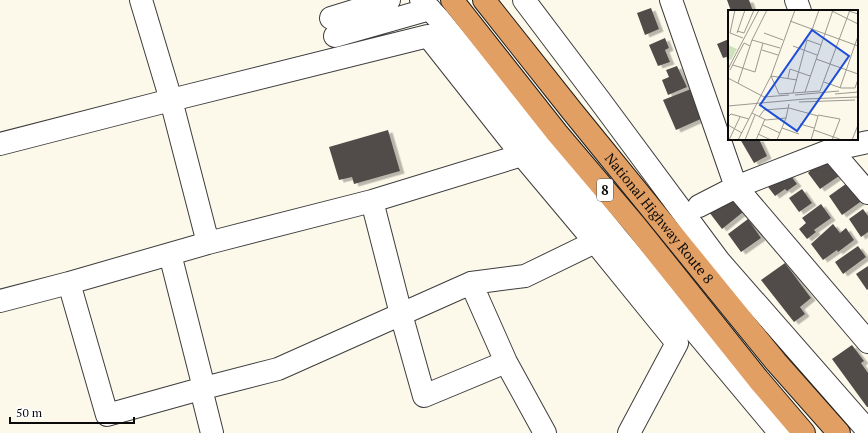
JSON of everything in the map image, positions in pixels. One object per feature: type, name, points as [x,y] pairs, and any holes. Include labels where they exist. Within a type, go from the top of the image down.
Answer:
[{"type":"highway","name":"National Highway Route 8","points":[[453,0],[557,133],[635,225],[758,379],[804,433]]},
{"type":"highway","name":"National Highway Route 8","points":[[484,0],[776,362],[839,433]]},
{"type":"highway","name":"8","points":[[500,0],[516,27],[572,111]]},
{"type":"street","points":[[141,0],[170,100],[208,243]]},
{"type":"street","points":[[330,18],[388,0]]},
{"type":"street","points":[[524,0],[719,261],[868,431]]},
{"type":"street","points":[[671,0],[736,187],[868,342]]},
{"type":"street","points":[[796,0],[800,10]]},
{"type":"street","points":[[330,18],[425,5],[448,30],[617,238],[780,433]]},
{"type":"street","points":[[330,18],[340,58]]},
{"type":"street","points":[[0,144],[428,36],[522,155],[677,343],[629,433]]},
{"type":"street","points":[[699,206],[736,187],[831,150],[868,142]]},
{"type":"street","points":[[831,150],[868,193]]},
{"type":"street","points":[[0,301],[208,243],[372,201],[522,155]]},
{"type":"street","points":[[372,201],[424,396],[506,362]]},
{"type":"street","points":[[69,283],[107,416],[204,388],[278,369],[471,283],[525,276],[595,242]]},
{"type":"street","points":[[170,254],[204,388],[202,397],[212,433]]},
{"type":"street","points":[[471,283],[506,362],[545,433]]},
{"type":"building","points":[[727,0],[749,0],[753,10],[731,10]]},
{"type":"building","points":[[651,8],[659,29],[645,35],[637,13]]},
{"type":"building","points":[[665,38],[669,48],[665,50],[670,62],[658,66],[649,45]]},
{"type":"building","points":[[728,39],[728,56],[723,58],[717,44]]},
{"type":"building","points":[[677,66],[687,87],[668,95],[662,80],[669,77],[666,70]]},
{"type":"building","points":[[691,89],[703,118],[676,130],[663,100]]},
{"type":"building","points":[[388,130],[400,171],[354,184],[352,177],[339,180],[329,147]]},
{"type":"building","points":[[741,140],[759,140],[767,156],[754,163]]},
{"type":"building","points":[[829,159],[839,176],[820,189],[808,173],[811,170],[808,166]]},
{"type":"building","points":[[788,172],[797,184],[787,191],[785,189],[775,196],[765,183]]},
{"type":"building","points":[[850,181],[863,200],[842,215],[829,196]]},
{"type":"building","points":[[802,189],[812,203],[799,212],[789,198]]},
{"type":"building","points":[[738,196],[748,208],[722,229],[709,212]]},
{"type":"building","points":[[821,204],[831,218],[814,230],[816,232],[807,239],[799,229],[806,223],[802,218]]},
{"type":"building","points":[[863,209],[868,216],[868,232],[861,237],[849,219]]},
{"type":"building","points":[[748,219],[761,238],[741,252],[728,234]]},
{"type":"building","points":[[833,224],[840,233],[846,228],[854,240],[838,252],[837,250],[823,260],[811,244]]},
{"type":"building","points":[[858,246],[866,257],[843,274],[835,262]]},
{"type":"building","points":[[785,263],[811,298],[800,307],[805,314],[794,322],[761,280]]},
{"type":"building","points":[[868,266],[868,289],[867,290],[856,274]]},
{"type":"building","points":[[852,345],[864,361],[861,363],[868,373],[868,407],[832,359]]}]
